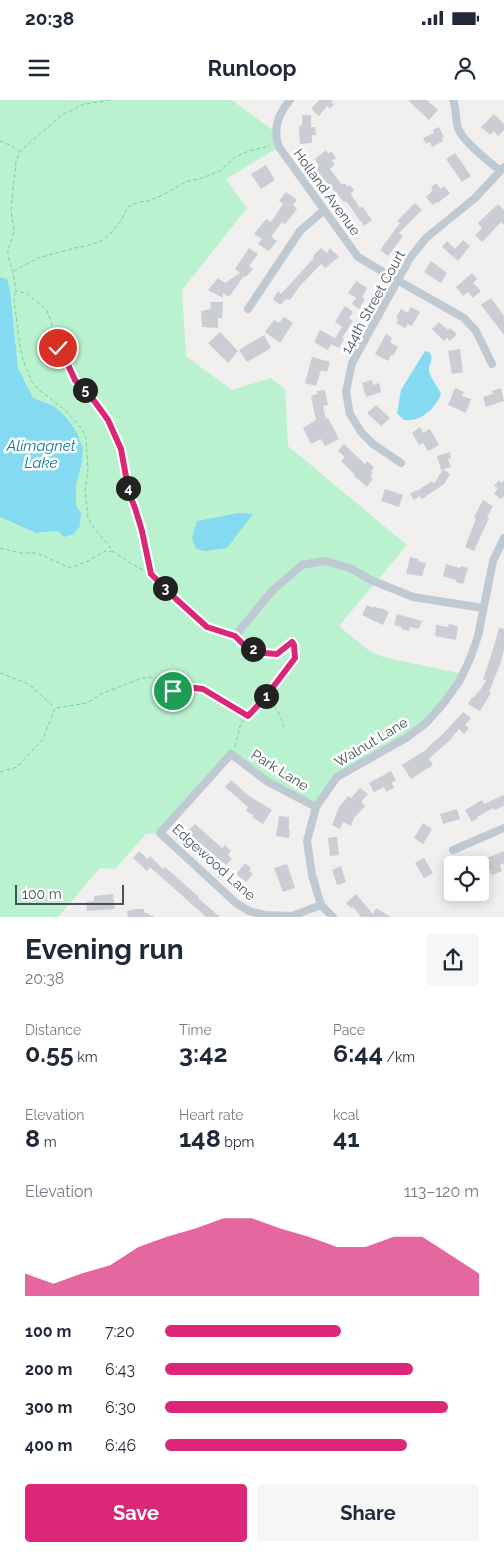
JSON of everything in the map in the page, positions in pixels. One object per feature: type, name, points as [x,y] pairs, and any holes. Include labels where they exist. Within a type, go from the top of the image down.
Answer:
[{"type":"street","name":"Holland Avenue","points":[[290,100],[282,109],[275,132],[279,147],[358,257],[464,318],[476,331],[492,364]]},
{"type":"street","points":[[453,100],[456,107],[457,126],[462,136],[502,169]]},
{"type":"street","name":"144th Street Court","points":[[401,463],[373,444],[361,432],[350,414],[346,392],[352,364],[410,258],[426,238],[475,198],[502,169]]},
{"type":"street","points":[[248,309],[300,231],[324,210]]},
{"type":"street","name":"Walnut Lane","points":[[333,917],[321,905],[312,875],[307,841],[316,806],[337,777],[406,738],[426,723],[459,682],[470,660],[478,636],[493,561],[504,538]]},
{"type":"street","points":[[284,648],[277,654],[264,653],[245,646],[235,636],[272,591],[302,565],[324,561],[350,568],[371,580],[413,597],[483,608]]},
{"type":"street","name":"Park Lane","points":[[232,755],[268,782],[316,806]]},
{"type":"street","name":"Edgewood Lane","points":[[232,755],[160,833],[236,903],[249,911],[264,915],[292,916],[321,905]]},
{"type":"street","points":[[453,850],[504,828]]},
{"type":"path","points":[[110,100],[84,104],[66,112],[20,151],[16,162],[11,210],[14,229],[8,256],[13,271],[16,291],[14,301],[23,360],[32,382],[38,389],[60,405],[81,428],[86,438],[88,470],[84,490],[88,518],[97,533],[114,552],[151,574],[207,627],[235,636]]},
{"type":"path","points":[[0,141],[20,151]]},
{"type":"path","points":[[13,271],[38,258],[101,241],[120,222],[128,207],[163,196],[185,182],[220,171],[234,158],[249,151],[271,146],[277,141]]},
{"type":"path","points":[[16,291],[26,293],[46,309],[51,321],[55,343],[64,356],[75,380],[101,410],[115,436],[121,449],[129,493],[142,531],[151,574]]},
{"type":"path","points":[[0,548],[36,553],[70,568],[105,551],[114,552]]},
{"type":"path","points":[[232,755],[240,726],[285,673],[295,658],[292,642],[297,636]]},
{"type":"path","points":[[0,674],[24,682],[32,687],[54,708]]},
{"type":"path","points":[[54,708],[87,703],[101,694],[142,678],[152,677],[164,683],[173,691],[195,688],[203,689],[248,716]]},
{"type":"path","points":[[266,696],[279,714],[283,722],[283,730]]},
{"type":"path","points":[[0,772],[17,767],[43,739],[54,708]]},
{"type":"green space","points":[[0,100],[232,100],[275,132],[279,147],[226,179],[247,208],[182,290],[186,356],[232,390],[271,378],[285,389],[288,446],[407,545],[339,626],[367,649],[383,657],[463,674],[426,723],[337,777],[316,807],[268,782],[231,754],[160,833],[146,834],[115,869],[100,868],[58,917],[0,917],[0,517],[36,533],[58,531],[64,537],[76,506],[76,484],[82,462],[66,417],[54,406],[33,398],[18,368],[10,289],[7,279],[0,277]]},
{"type":"water","name":"Alimagnet Lake","points":[[0,277],[7,279],[10,289],[18,368],[33,398],[54,406],[66,417],[77,433],[83,449],[76,485],[76,506],[81,513],[80,526],[74,534],[64,537],[58,531],[36,533],[0,517]]},
{"type":"water","points":[[425,351],[431,355],[429,371],[441,394],[435,405],[422,417],[404,420],[397,413],[401,390]]},
{"type":"water","points":[[239,513],[253,514],[227,548],[206,551],[196,549],[192,538],[197,521]]},
{"type":"building","points":[[319,100],[333,100],[331,102],[334,104],[330,109],[327,106],[319,116],[311,109]]},
{"type":"building","points":[[408,100],[427,100],[438,110],[429,120]]},
{"type":"building","points":[[494,114],[504,124],[504,130],[498,136],[494,131],[490,135],[481,127]]},
{"type":"building","points":[[302,115],[311,115],[311,127],[315,127],[316,135],[312,135],[312,143],[300,144],[299,126],[302,125]]},
{"type":"building","points":[[439,127],[444,137],[442,138],[443,141],[432,147],[430,142],[426,144],[423,138],[434,133],[433,130]]},
{"type":"building","points":[[326,150],[328,154],[331,151],[336,158],[332,161],[335,164],[330,169],[342,185],[344,183],[348,187],[350,185],[354,190],[351,193],[352,196],[360,208],[362,206],[372,220],[364,226],[346,201],[344,202],[315,169],[319,166],[315,159]]},
{"type":"building","points":[[455,153],[471,176],[462,182],[446,159]]},
{"type":"building","points":[[266,165],[275,180],[261,189],[251,174]]},
{"type":"building","points":[[436,183],[441,189],[444,186],[450,193],[433,205],[426,197],[433,190],[431,187]]},
{"type":"building","points":[[286,192],[297,200],[293,205],[297,209],[285,224],[282,222],[271,237],[277,241],[269,251],[258,244],[262,239],[254,234],[266,219],[271,222],[283,204],[279,201]]},
{"type":"building","points":[[415,203],[422,210],[399,233],[403,236],[388,256],[380,250],[400,223],[397,221]]},
{"type":"building","points":[[498,204],[504,210],[504,225],[501,222],[482,242],[475,235],[482,228],[478,223]]},
{"type":"building","points":[[463,240],[470,246],[458,261],[442,247],[447,241],[455,249]]},
{"type":"building","points":[[249,248],[258,254],[249,266],[253,269],[246,277],[244,276],[229,297],[223,293],[223,298],[208,290],[218,278],[225,283],[240,273],[235,269]]},
{"type":"building","points":[[321,248],[327,253],[330,248],[339,257],[325,268],[321,264],[299,287],[290,300],[286,299],[280,305],[273,299],[278,291],[281,294]]},
{"type":"building","points":[[431,261],[447,273],[441,283],[424,272]]},
{"type":"building","points":[[472,273],[477,279],[473,283],[481,291],[473,298],[468,292],[463,296],[456,287]]},
{"type":"building","points":[[356,281],[367,288],[362,297],[365,299],[359,309],[352,304],[356,298],[348,293]]},
{"type":"building","points":[[491,298],[504,316],[504,335],[481,305]]},
{"type":"building","points":[[210,302],[223,302],[222,318],[218,318],[218,328],[202,327],[201,311],[211,309]]},
{"type":"building","points":[[345,306],[353,312],[349,318],[353,321],[342,338],[344,339],[339,348],[331,344],[328,350],[314,342],[320,330],[335,338],[342,327],[335,322]]},
{"type":"building","points":[[411,307],[420,312],[412,326],[408,324],[405,328],[396,323],[398,319],[396,318],[401,309],[408,313]]},
{"type":"building","points":[[284,317],[293,323],[280,343],[265,332],[274,320],[279,323]]},
{"type":"building","points":[[439,322],[448,330],[450,328],[457,334],[450,341],[447,338],[444,341],[432,329]]},
{"type":"building","points":[[220,332],[238,351],[228,363],[208,343]]},
{"type":"building","points":[[386,334],[392,338],[390,342],[398,347],[388,361],[375,354]]},
{"type":"building","points":[[264,335],[271,348],[247,362],[239,350]]},
{"type":"building","points":[[460,349],[463,372],[452,374],[448,351]]},
{"type":"building","points":[[312,357],[330,362],[327,372],[321,370],[316,386],[305,383]]},
{"type":"building","points":[[372,380],[373,385],[379,383],[381,392],[366,397],[362,383]]},
{"type":"building","points":[[455,388],[464,392],[462,396],[471,399],[466,413],[448,405]]},
{"type":"building","points":[[501,388],[504,401],[486,407],[483,397],[493,394],[492,391]]},
{"type":"building","points":[[325,390],[328,405],[323,406],[326,419],[328,418],[339,439],[325,446],[321,439],[311,444],[303,428],[316,420],[311,396],[317,394],[317,391]]},
{"type":"building","points":[[376,405],[390,418],[381,426],[367,413]]},
{"type":"building","points":[[420,427],[423,433],[430,429],[439,445],[428,451],[423,443],[419,445],[412,433]]},
{"type":"building","points":[[344,444],[365,464],[367,461],[374,467],[371,472],[373,473],[370,476],[373,479],[367,487],[341,461],[345,457],[338,451]]},
{"type":"building","points":[[450,452],[451,458],[448,459],[451,467],[441,470],[437,456]]},
{"type":"building","points":[[443,469],[450,474],[444,484],[422,499],[420,496],[414,500],[410,494],[432,481],[434,484]]},
{"type":"building","points":[[499,480],[502,483],[504,480],[504,496],[501,499],[494,494],[498,488],[494,486]]},
{"type":"building","points":[[385,489],[403,495],[399,507],[381,501]]},
{"type":"building","points":[[483,500],[493,506],[474,551],[465,547],[476,518],[474,517]]},
{"type":"building","points":[[410,557],[426,563],[422,576],[406,574]]},
{"type":"building","points":[[446,564],[468,568],[463,584],[443,576]]},
{"type":"building","points":[[367,605],[389,612],[383,625],[362,615]]},
{"type":"building","points":[[397,614],[422,621],[419,629],[410,627],[409,631],[394,625]]},
{"type":"building","points":[[449,624],[458,626],[456,640],[435,636],[436,625],[448,627]]},
{"type":"building","points":[[499,628],[504,629],[504,649],[489,692],[491,693],[480,711],[468,704],[486,681],[483,679]]},
{"type":"building","points":[[463,712],[471,718],[465,725],[469,728],[464,734],[459,729],[429,759],[433,765],[411,779],[402,765],[427,749]]},
{"type":"building","points":[[391,771],[396,780],[392,783],[394,788],[386,792],[384,787],[374,792],[369,783]]},
{"type":"building","points":[[231,780],[249,796],[272,810],[263,824],[252,817],[253,815],[246,811],[248,807],[225,787]]},
{"type":"building","points":[[360,788],[368,794],[361,802],[365,806],[354,818],[351,826],[343,822],[340,829],[332,825],[339,807],[348,796],[351,798]]},
{"type":"building","points":[[504,795],[504,806],[494,810],[493,808],[472,822],[465,810],[482,800],[484,804]]},
{"type":"building","points":[[457,809],[460,819],[443,824],[440,814]]},
{"type":"building","points":[[279,816],[289,817],[289,838],[276,836]]},
{"type":"building","points":[[423,823],[432,829],[423,844],[414,838]]},
{"type":"building","points":[[195,824],[222,848],[225,845],[231,851],[228,855],[232,859],[226,865],[206,848],[202,852],[195,845],[198,841],[187,832]]},
{"type":"building","points":[[337,837],[339,855],[330,856],[328,838]]},
{"type":"building","points":[[139,851],[148,859],[150,856],[163,869],[165,867],[220,917],[206,917],[150,867],[147,871],[133,858]]},
{"type":"building","points":[[504,851],[504,863],[500,865],[502,871],[492,875],[489,868],[489,857]]},
{"type":"building","points":[[424,858],[433,873],[424,878],[415,863]]},
{"type":"building","points":[[245,863],[251,868],[249,871],[253,874],[246,882],[236,874]]},
{"type":"building","points":[[287,864],[295,888],[283,892],[274,868]]},
{"type":"building","points":[[341,866],[346,882],[337,885],[332,870]]},
{"type":"building","points":[[113,894],[115,909],[87,911],[86,902],[94,901],[94,896]]},
{"type":"building","points":[[356,894],[373,914],[376,908],[391,917],[361,917],[353,907],[351,908],[346,903]]},
{"type":"building","points":[[144,909],[144,912],[155,917],[128,917],[127,911]]},
{"type":"route","points":[[58,348],[64,356],[75,380],[108,420],[121,449],[127,485],[142,531],[151,574],[207,627],[235,636],[245,646],[264,653],[277,654],[292,642],[294,645],[295,658],[290,666],[248,716],[203,689],[195,688],[173,691]]}]
